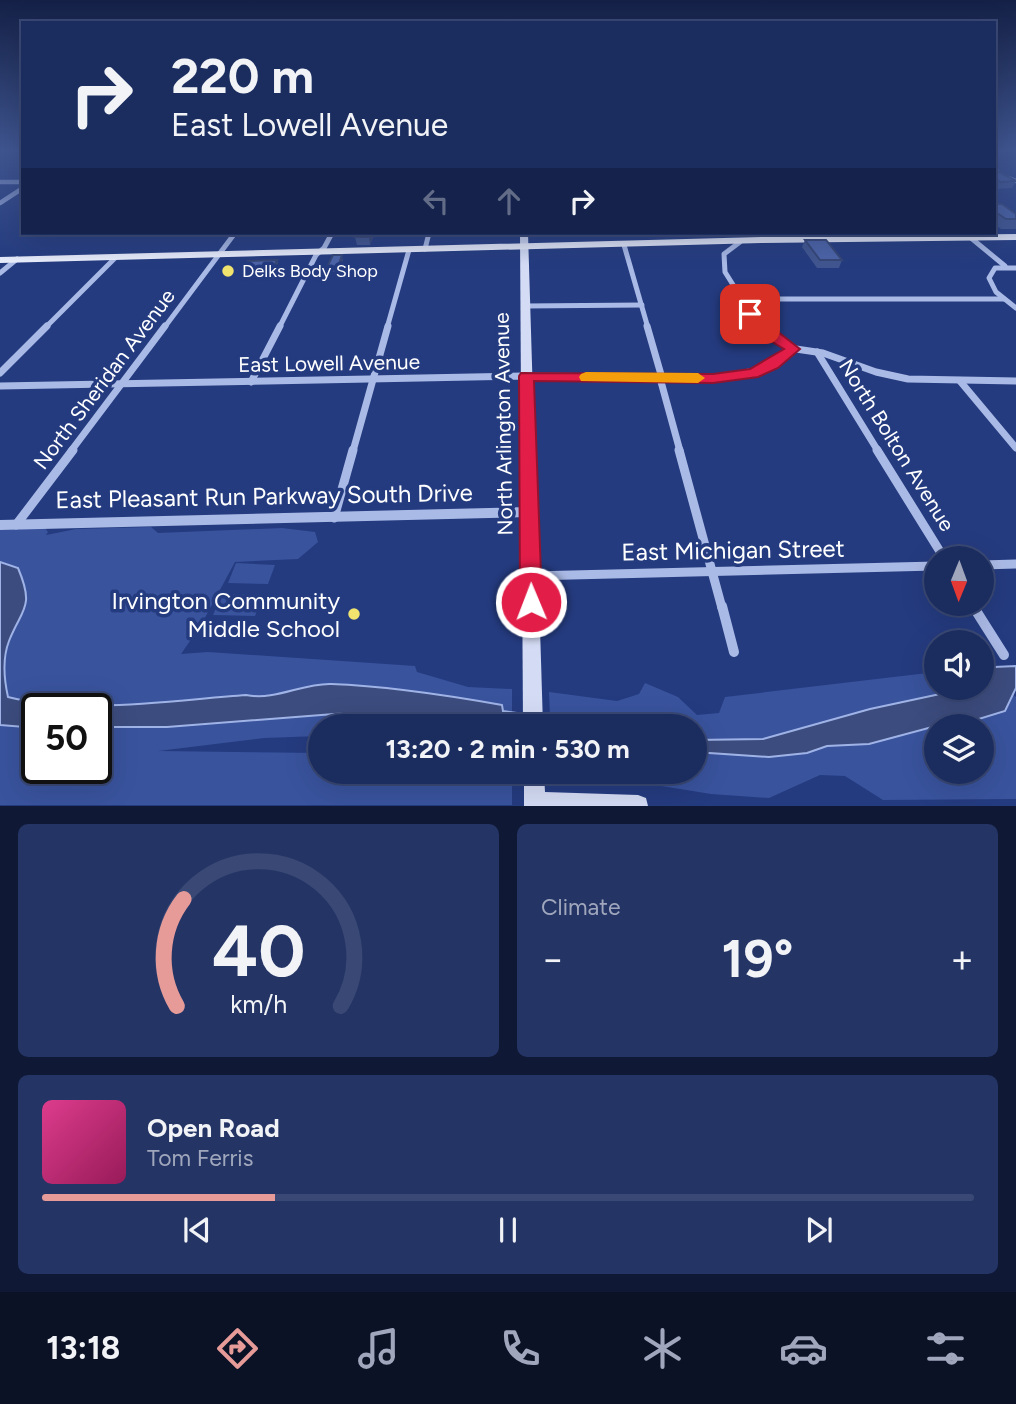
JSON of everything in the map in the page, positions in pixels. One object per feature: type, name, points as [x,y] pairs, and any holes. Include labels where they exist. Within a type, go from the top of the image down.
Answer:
[{"type":"main road","points":[[524,235],[524,247]]},
{"type":"main road","points":[[0,260],[1013,236]]},
{"type":"main road","name":"North Arlington Avenue","points":[[524,247],[533,714]]},
{"type":"main road","points":[[534,784],[535,804],[638,806]]},
{"type":"street","points":[[0,203],[21,189]]},
{"type":"street","name":"North Sheridan Avenue","points":[[16,525],[233,235]]},
{"type":"street","points":[[251,382],[315,256],[330,235]]},
{"type":"street","points":[[425,249],[428,235]]},
{"type":"street","points":[[750,235],[726,252],[723,263],[741,299],[761,327],[793,349],[817,352],[896,377],[1016,382]]},
{"type":"street","points":[[968,235],[1006,267]]},
{"type":"street","points":[[624,245],[734,652]]},
{"type":"street","points":[[334,517],[409,250]]},
{"type":"street","points":[[0,373],[116,257]]},
{"type":"street","points":[[0,273],[17,259]]},
{"type":"street","points":[[1016,268],[995,268],[989,278],[993,289],[1016,308]]},
{"type":"street","points":[[741,299],[1003,299]]},
{"type":"street","points":[[525,306],[642,305]]},
{"type":"street","name":"East Lowell Avenue","points":[[0,386],[527,376],[720,378],[753,373],[773,364],[793,349]]},
{"type":"street","name":"North Bolton Avenue","points":[[817,352],[937,546]]},
{"type":"street","points":[[960,381],[1016,448]]},
{"type":"street","name":"East Pleasant Run Parkway South Drive","points":[[0,525],[529,512]]},
{"type":"street","points":[[994,565],[1016,564]]},
{"type":"street","name":"East Michigan Street","points":[[530,576],[924,566]]},
{"type":"street","points":[[980,616],[1004,655]]},
{"type":"shaded area","points":[[151,527],[158,533],[282,528],[315,532],[318,542],[298,559],[235,562],[201,625],[181,654],[208,652],[415,666],[417,672],[468,687],[512,689],[512,712],[467,707],[334,710],[385,714],[308,714],[308,736],[264,738],[158,751],[308,753],[308,784],[512,784],[512,805],[0,805],[0,530],[45,528],[48,532],[46,535],[76,529]]},
{"type":"shaded area","points":[[0,562],[18,568],[26,600],[5,655],[8,697],[21,699],[21,727],[0,725]]},
{"type":"shaded area","points":[[236,563],[275,565],[268,584],[228,583]]},
{"type":"shaded area","points":[[222,594],[263,595],[255,616],[213,615]]},
{"type":"shaded area","points":[[1016,666],[1016,688],[1005,711],[994,714],[924,714],[924,729],[869,744],[827,746],[807,753],[769,757],[707,753],[707,740],[763,739],[870,709],[924,697],[924,700],[994,700],[994,667]]},
{"type":"shaded area","points":[[924,673],[924,697],[870,709],[763,739],[707,740],[707,714],[719,713],[725,697]]},
{"type":"shaded area","points":[[645,683],[678,697],[696,714],[550,714],[549,692],[617,701],[639,694]]},
{"type":"shaded area","points":[[331,684],[438,694],[502,705],[503,711],[525,714],[308,714],[167,727],[112,727],[112,705],[246,695],[268,696]]},
{"type":"shaded area","points":[[1012,694],[1016,697],[1016,799],[883,800],[845,776],[820,775],[769,798],[711,794],[649,784],[707,784],[707,753],[769,757],[807,753],[827,746],[869,744],[899,734],[924,730],[924,784],[994,784],[994,714],[981,714]]},
{"type":"building","points":[[996,204],[1002,204],[1016,214],[1016,219],[1006,219],[996,212]]},
{"type":"building","points":[[805,240],[826,240],[842,260],[820,260]]},
{"type":"building","points":[[333,255],[342,255],[338,267],[327,267]]},
{"type":"building","points":[[277,260],[273,268],[244,269],[248,261]]},
{"type":"slow traffic","points":[[586,377],[698,378]]},
{"type":"place","name":"Delks Body Shop","points":[[228,271]]},
{"type":"place","name":"Irvington Community Middle School","points":[[354,614]]},
{"type":"route","points":[[531,602],[527,376],[713,378],[753,373],[773,364],[793,349],[769,334],[750,314]]}]
